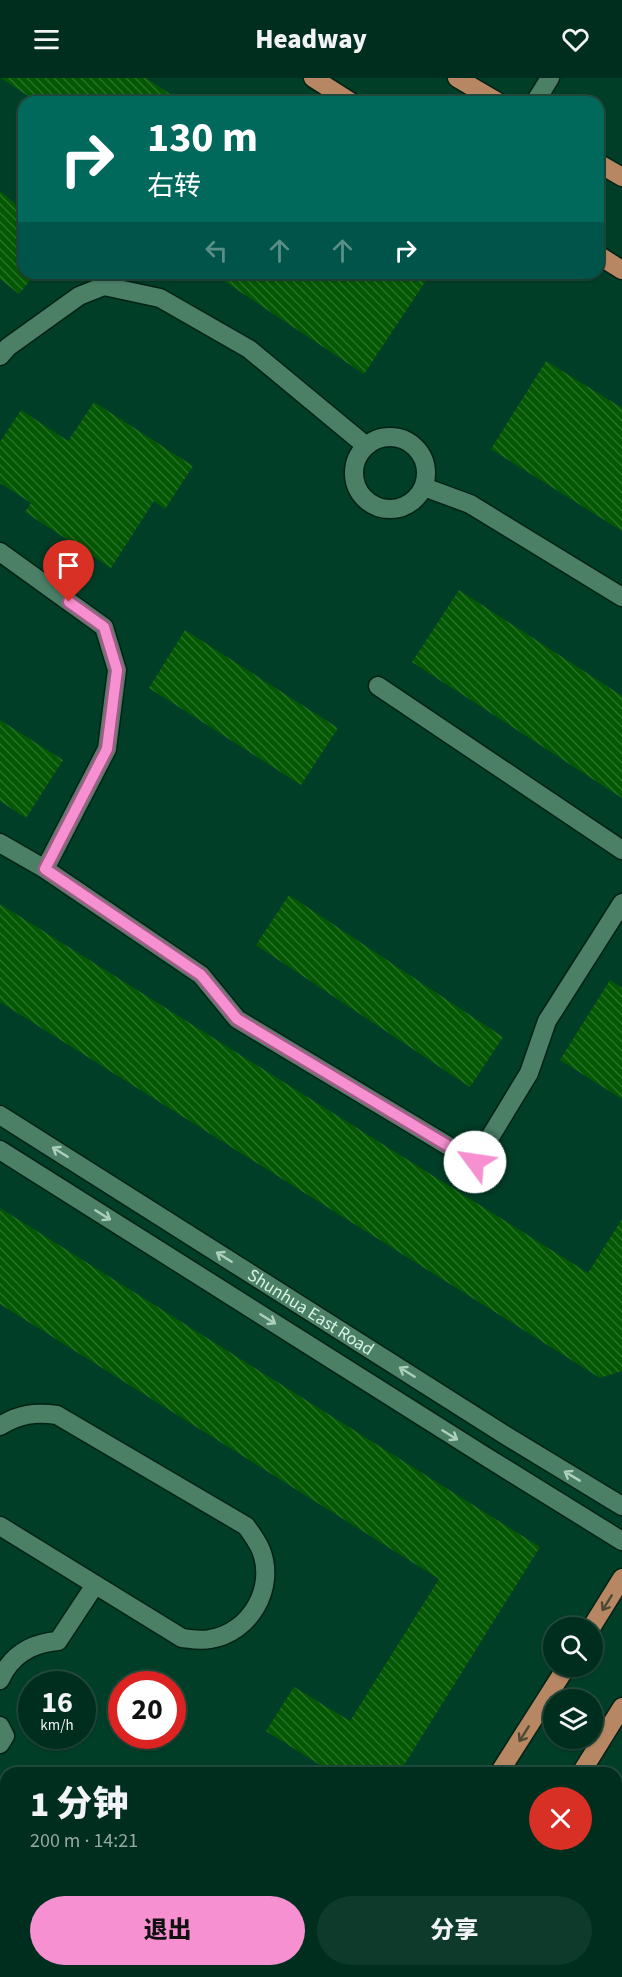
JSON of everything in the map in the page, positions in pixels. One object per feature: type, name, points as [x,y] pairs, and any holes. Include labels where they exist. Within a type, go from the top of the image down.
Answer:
[{"type":"main road","points":[[313,78],[342,96]]},
{"type":"main road","points":[[457,78],[488,96]]},
{"type":"main road","points":[[604,166],[622,177]]},
{"type":"main road","points":[[604,259],[622,270]]},
{"type":"main road","points":[[598,1617],[622,1578]]},
{"type":"main road","points":[[503,1767],[560,1677]]},
{"type":"main road","points":[[585,1767],[622,1707]]},
{"type":"street","points":[[540,96],[550,78]]},
{"type":"street","points":[[0,356],[8,347],[79,296],[104,286],[160,298],[249,349],[365,445]]},
{"type":"street","points":[[388,436],[400,438],[411,443],[420,452],[427,475],[424,487],[417,498],[396,509],[384,509],[372,505],[363,498],[353,477],[356,460],[365,445],[376,439],[388,436]]},
{"type":"street","points":[[424,487],[470,504],[622,597]]},
{"type":"street","points":[[0,552],[104,627],[117,670],[107,749],[45,869]]},
{"type":"street","points":[[378,686],[622,850]]},
{"type":"street","points":[[0,843],[45,869],[201,975],[237,1019],[475,1162],[529,1073],[547,1021],[622,903]]},
{"type":"street","name":"Shunhua East Road","points":[[0,1114],[622,1506]]},
{"type":"street","name":"Shunhua East Road","points":[[0,1150],[622,1541]]},
{"type":"street","points":[[0,1426],[13,1418],[27,1414],[57,1415],[246,1526],[262,1551],[265,1581],[255,1609],[236,1629],[210,1639],[182,1638],[0,1526]]},
{"type":"street","points":[[0,1680],[10,1662],[20,1653],[45,1642],[58,1641],[95,1585]]},
{"type":"street","points":[[0,1726],[5,1736],[0,1744]]},
{"type":"building","points":[[1,78],[146,78],[173,96],[28,96]]},
{"type":"building","points":[[0,191],[18,206],[18,279],[31,279],[19,294],[0,279]]},
{"type":"building","points":[[221,279],[427,279],[364,374]]},
{"type":"building","points":[[546,361],[622,408],[622,531],[491,449]]},
{"type":"building","points":[[94,402],[193,466],[165,509],[154,501],[111,568],[25,512],[31,503],[0,483],[0,442],[21,410],[68,441]]},
{"type":"building","points":[[459,590],[622,696],[622,798],[412,662]]},
{"type":"building","points":[[185,630],[338,728],[301,785],[149,688]]},
{"type":"building","points":[[0,720],[63,760],[26,818],[0,801]]},
{"type":"building","points":[[289,895],[503,1037],[470,1087],[256,945]]},
{"type":"building","points":[[0,904],[588,1273],[622,1219],[622,1371],[600,1378],[0,1002]]},
{"type":"building","points":[[610,980],[622,988],[622,1099],[560,1060]]},
{"type":"building","points":[[0,1208],[540,1547],[403,1767],[323,1767],[266,1731],[294,1687],[350,1721],[439,1579],[0,1304]]},
{"type":"route","points":[[69,602],[104,627],[117,670],[107,749],[45,869],[201,975],[237,1019],[475,1162]]}]
